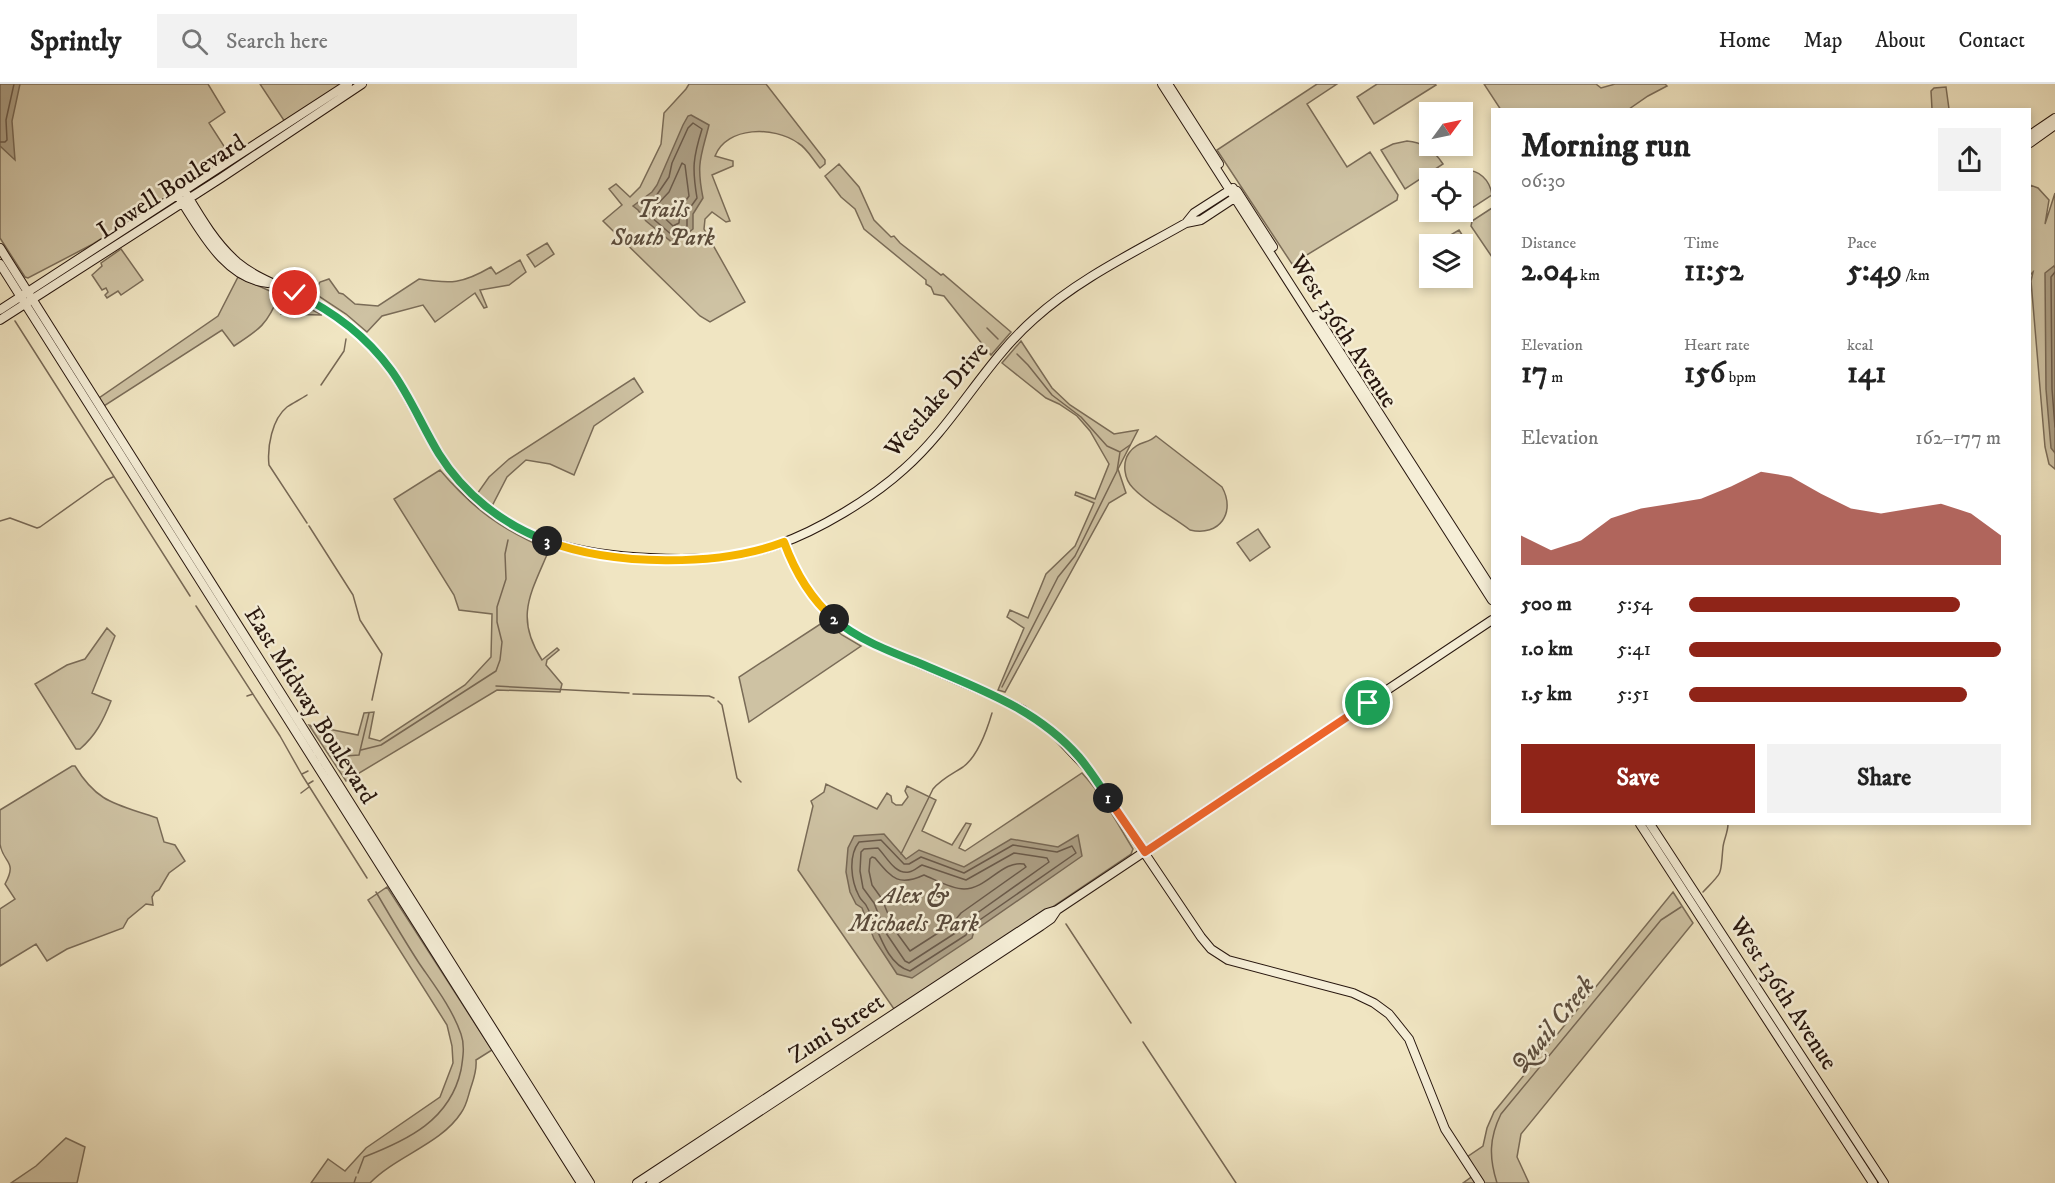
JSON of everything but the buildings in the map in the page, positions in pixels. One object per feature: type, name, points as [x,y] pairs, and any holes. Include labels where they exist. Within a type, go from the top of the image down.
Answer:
[{"type":"main road","name":"Lowell Boulevard","points":[[0,320],[26,298],[162,204],[348,84]]},
{"type":"main road","name":"Lowell Boulevard","points":[[0,310],[26,298],[143,228],[360,84]]},
{"type":"main road","name":"West 136th Avenue","points":[[1162,84],[1235,193]]},
{"type":"main road","name":"West 136th Avenue","points":[[1168,84],[1491,598]]},
{"type":"main road","points":[[2031,134],[2055,118]]},
{"type":"main road","points":[[2031,141],[2055,125]]},
{"type":"main road","name":"Westlake Drive","points":[[181,192],[214,237],[245,268],[269,283],[295,293],[323,308],[366,342],[401,385],[438,453],[453,475],[481,503],[524,531],[563,547],[591,553],[673,560],[728,557],[784,542],[834,518],[905,468],[931,442],[1012,340],[1047,307],[1075,287],[1186,223],[1194,213],[1235,193]]},
{"type":"main road","points":[[143,228],[144,222],[162,204]]},
{"type":"main road","name":"East Midway Boulevard","points":[[0,248],[26,298],[581,1183]]},
{"type":"main road","name":"East Midway Boulevard","points":[[0,264],[26,298],[590,1183]]},
{"type":"main road","name":"West 136th Avenue","points":[[1430,498],[1491,588]]},
{"type":"main road","points":[[784,542],[797,574],[811,595],[827,613],[850,632],[1007,702],[1052,731],[1088,769],[1201,937],[1220,956],[1361,996],[1378,1005],[1398,1023],[1414,1048],[1445,1129],[1480,1183]]},
{"type":"main road","name":"Zuni Street","points":[[651,1183],[1046,923],[1057,910],[1491,621]]},
{"type":"main road","name":"West 136th Avenue","points":[[1641,825],[1873,1183]]},
{"type":"main road","name":"West 136th Avenue","points":[[1651,825],[1884,1183]]},
{"type":"main road","name":"Zuni Street","points":[[637,1183],[1047,913],[1057,910]]},
{"type":"green space","points":[[0,84],[208,84],[225,112],[209,123],[231,157],[93,244],[28,278],[25,277],[0,238]]},
{"type":"green space","points":[[260,84],[344,84],[285,122]]},
{"type":"green space","name":"Trails South Park","points":[[689,84],[766,84],[825,160],[825,164],[820,168],[798,143],[788,137],[764,132],[740,134],[721,146],[715,156],[733,161],[733,166],[712,175],[730,221],[726,222],[712,212],[705,219],[704,229],[745,302],[710,322],[700,316],[603,221],[622,205],[609,189],[616,184],[630,197],[640,187],[661,144],[664,113]]},
{"type":"green space","points":[[1317,84],[1337,84],[1307,104],[1347,167],[1370,152],[1398,195],[1397,200],[1292,264],[1217,150]]},
{"type":"green space","points":[[1377,84],[1436,85],[1374,124],[1357,97]]},
{"type":"green space","points":[[1484,84],[1596,84],[1601,88],[1615,84],[1665,84],[1667,86],[1630,108],[1500,108]]},
{"type":"green space","points":[[1946,87],[1949,108],[1932,108],[1931,91],[1934,88]]},
{"type":"green space","points":[[1407,141],[1418,143],[1419,156],[1437,156],[1443,164],[1437,168],[1419,168],[1419,180],[1405,189],[1381,150]]},
{"type":"green space","points":[[839,164],[859,187],[874,220],[891,237],[894,236],[941,275],[943,274],[1011,332],[991,355],[944,296],[934,294],[931,287],[926,284],[926,280],[864,229],[855,209],[841,197],[825,176]]},
{"type":"green space","points":[[1473,171],[1486,180],[1491,196],[1473,207]]},
{"type":"green space","points":[[2031,185],[2038,188],[2049,200],[2045,224],[2055,193],[2055,469],[2049,464],[2045,447],[2031,281],[2033,272],[2031,274]]},
{"type":"green space","points":[[1491,209],[1491,256],[1471,226],[1473,220]]},
{"type":"green space","points":[[547,243],[554,254],[535,267],[527,255]]},
{"type":"green space","points":[[121,249],[143,280],[121,295],[118,291],[107,298],[106,288],[102,290],[92,275],[102,266],[101,263]]},
{"type":"green space","points":[[520,260],[526,272],[509,285],[480,290],[487,307],[484,308],[475,293],[435,322],[423,305],[382,316],[367,332],[346,314],[314,293],[320,282],[329,279],[339,293],[355,304],[378,306],[419,279],[440,282],[464,280],[491,267],[496,274]]},
{"type":"green space","points":[[238,277],[279,295],[271,313],[262,325],[234,346],[222,330],[104,406],[99,398],[218,316]]},
{"type":"green space","points":[[288,297],[322,315],[281,314]]},
{"type":"green space","points":[[1021,341],[1052,388],[1070,405],[1114,434],[1138,430],[1118,469],[1126,493],[1109,503],[1005,692],[998,690],[1024,628],[1007,617],[1010,610],[1028,618],[1046,574],[1075,546],[1094,503],[1075,495],[1076,492],[1095,499],[1109,464],[1090,431],[1077,416],[1046,398],[1002,363]]},
{"type":"green space","points":[[634,378],[643,392],[594,426],[574,475],[550,464],[526,460],[507,477],[492,506],[477,494],[489,477],[509,459]]},
{"type":"green space","points":[[1156,436],[1222,487],[1226,496],[1226,513],[1217,526],[1210,530],[1190,530],[1145,499],[1130,484],[1125,471],[1127,457],[1135,446]]},
{"type":"green space","points":[[440,470],[489,517],[516,534],[549,550],[531,592],[527,618],[534,645],[542,660],[557,648],[559,650],[547,660],[546,665],[562,684],[560,692],[497,690],[346,781],[309,725],[358,735],[364,713],[374,712],[369,738],[380,741],[465,685],[491,657],[492,614],[459,610],[454,595],[394,499]]},
{"type":"green space","points":[[1258,529],[1270,547],[1250,561],[1237,543]]},
{"type":"green space","points":[[825,621],[842,635],[861,646],[749,722],[739,677]]},
{"type":"green space","points":[[107,628],[115,636],[92,693],[111,701],[95,733],[86,744],[76,749],[35,684],[67,665],[85,659]]},
{"type":"green space","points":[[75,766],[92,788],[110,801],[157,818],[164,842],[175,845],[185,861],[169,873],[159,890],[155,892],[152,897],[153,905],[146,904],[128,919],[123,928],[67,949],[47,961],[36,944],[0,966],[0,909],[15,899],[5,884],[10,866],[0,844],[0,810]]},
{"type":"green space","name":"Alex & Michaels Park","points":[[1082,773],[1097,791],[1133,849],[1131,854],[894,1009],[798,870],[813,806],[811,801],[824,792],[826,784],[877,809],[887,793],[891,796],[892,802],[902,805],[908,797],[905,791],[907,786],[936,800],[922,831],[952,845],[966,823],[971,824],[959,848],[965,851]]},
{"type":"green space","points":[[387,887],[492,1050],[476,1060],[475,1074],[461,1113],[452,1124],[430,1142],[392,1165],[370,1183],[311,1183],[328,1159],[345,1171],[366,1148],[440,1097],[453,1063],[447,1025],[368,900]]},
{"type":"green space","points":[[1673,892],[1693,923],[1521,1134],[1517,1157],[1529,1183],[1463,1183],[1474,1175],[1464,1159],[1483,1146],[1494,1112]]},
{"type":"green space","points":[[66,1138],[85,1147],[77,1183],[11,1183],[36,1166]]},
{"type":"water","points":[[0,84],[20,84],[12,121],[15,160],[0,146]]},
{"type":"water","points":[[691,115],[709,125],[700,168],[703,198],[693,214],[693,229],[674,244],[646,221],[633,206],[652,192],[657,185],[683,125]]},
{"type":"water","points":[[2054,266],[2055,453],[2051,448],[2046,389],[2045,273]]},
{"type":"water","points":[[884,834],[906,859],[919,850],[964,867],[1011,839],[1058,847],[1078,835],[1082,856],[974,931],[972,938],[912,978],[897,974],[874,939],[862,908],[856,904],[850,892],[846,872],[848,848],[854,836]]},
{"type":"waterway","points":[[15,321],[190,596]]},
{"type":"waterway","points":[[987,328],[998,339]]},
{"type":"waterway","points":[[321,385],[344,351],[346,339]]},
{"type":"waterway","points":[[1002,687],[1058,577],[1075,556],[1117,471],[1120,452],[1107,446],[1081,417],[1052,395],[1017,354]]},
{"type":"waterway","points":[[307,395],[287,407],[274,426],[270,442],[269,465],[307,523]]},
{"type":"waterway","points":[[1120,452],[1130,445]]},
{"type":"waterway","points":[[0,521],[10,518],[37,528],[40,527],[113,477]]},
{"type":"waterway","points":[[309,526],[353,595],[360,620],[382,654],[372,700]]},
{"type":"waterway","points":[[361,750],[381,745],[496,671],[502,642],[497,622],[497,607],[506,579],[505,554],[508,540]]},
{"type":"waterway","points":[[196,606],[280,736],[367,878]]},
{"type":"waterway","points":[[496,686],[629,693]]},
{"type":"waterway","points":[[247,696],[253,694]]},
{"type":"waterway","points":[[633,694],[714,698]]},
{"type":"waterway","points":[[718,701],[722,705],[737,778],[741,782]]},
{"type":"waterway","points":[[332,754],[359,755],[369,713]]},
{"type":"waterway","points":[[901,854],[933,789],[943,779],[963,767],[973,756],[985,735],[992,713]]},
{"type":"waterway","points":[[302,774],[308,771]]},
{"type":"waterway","points":[[308,784],[313,781]]},
{"type":"waterway","points":[[301,793],[309,787]]},
{"type":"waterway","name":"Quail Creek","points":[[1703,892],[1720,872],[1728,825]]},
{"type":"waterway","points":[[358,1173],[364,1157],[411,1135],[437,1115],[455,1087],[461,1070],[463,1052],[462,1038],[453,1015],[376,892]]},
{"type":"waterway","name":"Quail Creek","points":[[1497,1183],[1493,1165],[1492,1140],[1501,1114],[1661,920],[1681,907]]},
{"type":"waterway","points":[[1066,924],[1131,1023]]},
{"type":"waterway","points":[[1143,1042],[1236,1183]]},
{"type":"waterway","points":[[354,1183],[356,1177]]},
{"type":"route","points":[[295,293],[337,317],[353,329],[379,355],[401,385],[438,453],[453,475],[473,496],[496,514],[542,540],[575,550],[614,556],[693,560],[747,553],[784,542],[797,574],[811,595],[827,613],[850,632],[1014,705],[1052,731],[1071,748],[1088,769],[1145,852],[1368,703]]}]
